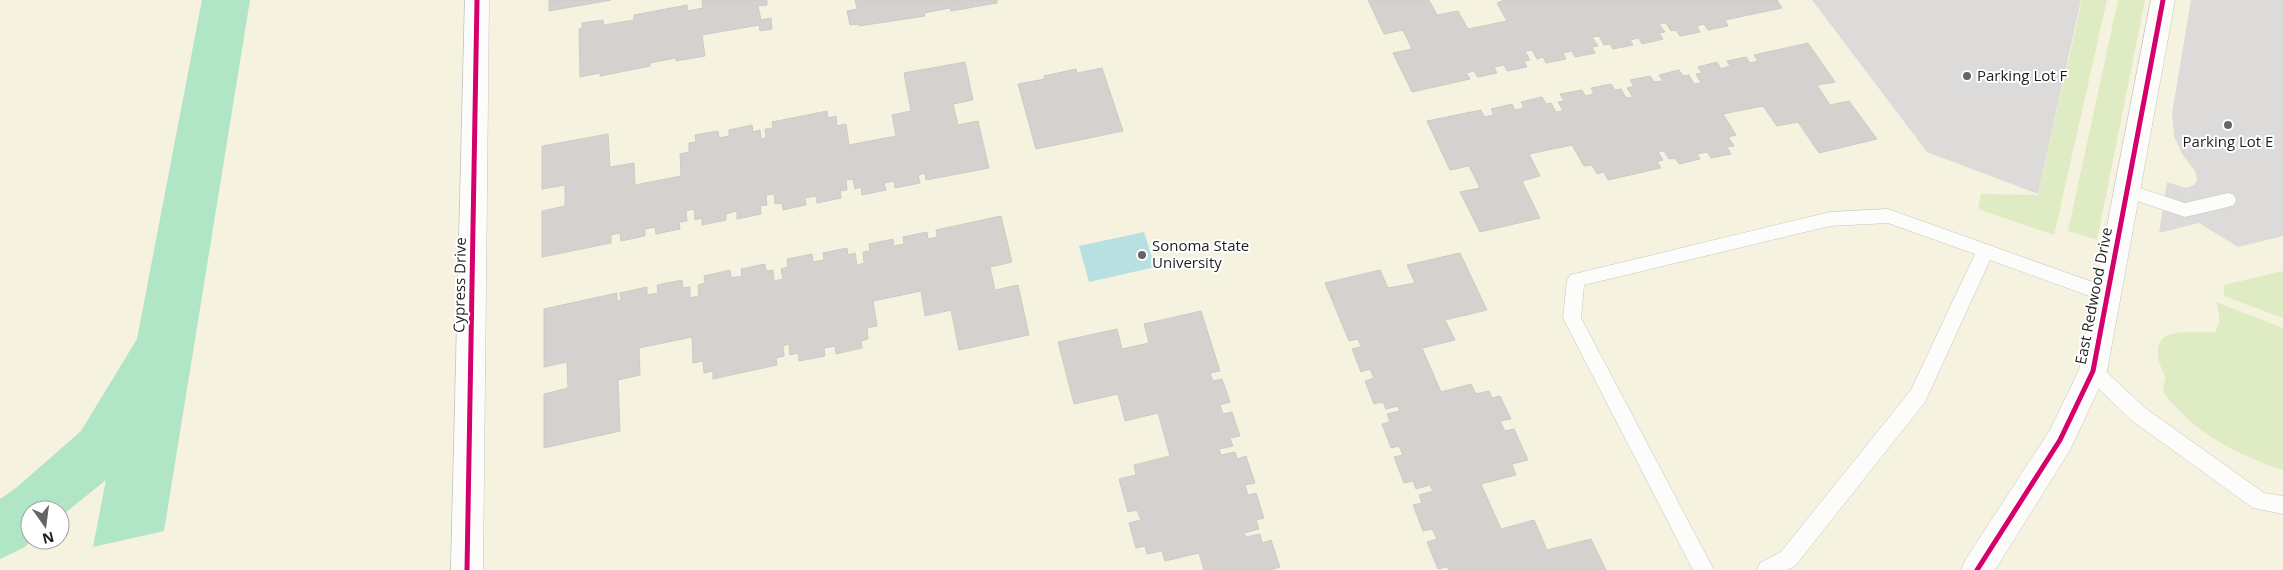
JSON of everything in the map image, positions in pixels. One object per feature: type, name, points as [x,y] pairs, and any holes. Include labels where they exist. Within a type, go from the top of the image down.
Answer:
[{"type":"street","name":"Cypress Drive","points":[[467,570],[478,0]]},
{"type":"street","name":"East Redwood Drive","points":[[1976,570],[2060,440],[2093,372],[2106,294],[2128,191],[2163,0]]},
{"type":"lane","points":[[2128,191],[2185,210],[2228,200]]},
{"type":"lane","points":[[1704,570],[1572,318],[1576,280],[1830,218],[1888,216],[2106,294]]},
{"type":"lane","points":[[1767,570],[1788,560],[1918,396],[1985,251]]},
{"type":"lane","points":[[2093,372],[2138,414],[2260,502],[2283,505]]},
{"type":"shaded area","name":"Sonoma State University","points":[[0,0],[2283,0],[2283,570],[0,570]]},
{"type":"shaded area","name":"Parking Lot F","points":[[1812,0],[2081,0],[2038,194],[1927,152]]},
{"type":"shaded area","name":"Parking Lot E","points":[[2191,0],[2283,0],[2283,236],[2238,247],[2199,223],[2159,233],[2167,182],[2186,188],[2194,185],[2197,180],[2195,171],[2182,154],[2174,136],[2172,113]]},
{"type":"green space","points":[[202,0],[250,0],[164,531],[93,547],[106,480],[70,509],[70,500],[20,500],[20,549],[0,559],[0,499],[16,488],[81,431],[137,339]]},
{"type":"green space","points":[[2082,0],[2107,0],[2054,235],[1978,209],[1981,194],[2038,195]]},
{"type":"green space","points":[[2118,0],[2145,0],[2097,240],[2068,231]]},
{"type":"green space","points":[[2283,271],[2283,318],[2224,296],[2224,285]]},
{"type":"green space","points":[[2216,302],[2283,328],[2283,470],[2240,453],[2213,438],[2188,419],[2170,402],[2164,392],[2166,379],[2158,356],[2159,346],[2163,339],[2178,333],[2215,332],[2219,321]]},
{"type":"water","points":[[1144,232],[1155,267],[1089,282],[1079,246]]},
{"type":"building","points":[[549,0],[611,0],[549,11]]},
{"type":"building","points":[[702,0],[767,0],[767,5],[758,6],[761,20],[771,18],[772,29],[760,31],[759,25],[702,35],[705,56],[676,61],[676,58],[650,63],[650,66],[600,76],[600,73],[580,77],[579,29],[582,28],[582,23],[603,20],[604,25],[634,20],[634,15],[687,5],[688,11],[703,8]]},
{"type":"building","points":[[855,0],[997,0],[997,3],[951,11],[950,8],[924,13],[925,16],[859,26],[859,24],[850,25],[847,11],[857,9]]},
{"type":"building","points":[[1368,0],[1429,0],[1437,15],[1458,11],[1468,29],[1507,21],[1497,3],[1504,0],[1777,0],[1782,8],[1725,20],[1728,26],[1708,30],[1704,24],[1697,26],[1700,32],[1680,36],[1676,30],[1671,31],[1666,23],[1659,24],[1665,32],[1659,33],[1663,39],[1642,44],[1639,38],[1630,40],[1633,45],[1613,49],[1610,44],[1604,45],[1599,36],[1592,37],[1598,46],[1592,47],[1595,53],[1575,57],[1572,51],[1563,53],[1566,59],[1546,63],[1543,57],[1537,59],[1532,50],[1525,51],[1530,60],[1524,61],[1527,67],[1507,71],[1504,65],[1494,67],[1497,73],[1478,77],[1474,71],[1466,73],[1470,79],[1412,92],[1393,53],[1412,49],[1403,30],[1384,34]]},
{"type":"building","points":[[1808,43],[1835,82],[1817,85],[1830,105],[1849,101],[1877,139],[1819,153],[1798,122],[1777,126],[1763,106],[1723,114],[1736,135],[1728,137],[1734,146],[1727,147],[1731,154],[1711,158],[1707,152],[1697,154],[1700,159],[1679,164],[1675,158],[1669,159],[1664,151],[1658,152],[1663,160],[1657,162],[1661,168],[1608,180],[1604,172],[1597,174],[1592,165],[1584,166],[1572,145],[1529,154],[1540,176],[1522,181],[1540,218],[1480,232],[1460,192],[1480,188],[1469,166],[1450,170],[1427,121],[1481,110],[1484,117],[1494,115],[1491,109],[1512,104],[1515,110],[1524,108],[1521,102],[1542,97],[1546,104],[1551,103],[1556,112],[1563,111],[1558,102],[1564,101],[1560,94],[1582,90],[1585,96],[1594,94],[1591,88],[1611,84],[1615,90],[1621,89],[1626,98],[1633,97],[1627,88],[1634,86],[1630,80],[1650,76],[1654,82],[1663,81],[1659,75],[1679,70],[1683,76],[1689,75],[1694,84],[1701,83],[1696,74],[1702,73],[1698,67],[1717,62],[1721,69],[1730,66],[1727,61],[1746,57],[1750,63],[1758,61],[1754,55]]},
{"type":"building","points":[[965,62],[973,100],[953,104],[958,125],[978,121],[989,168],[926,180],[925,173],[918,175],[920,183],[895,188],[894,181],[884,183],[886,190],[862,195],[861,187],[855,189],[853,179],[846,180],[847,190],[840,191],[841,198],[817,203],[816,196],[805,198],[806,205],[783,210],[782,203],[775,204],[774,194],[766,195],[767,205],[760,206],[761,214],[737,219],[737,211],[726,214],[726,220],[702,225],[702,218],[695,220],[694,209],[686,211],[687,221],[679,222],[680,229],[656,234],[655,227],[645,229],[645,236],[621,241],[620,233],[611,235],[611,243],[542,257],[542,211],[565,206],[565,185],[542,189],[542,146],[608,134],[610,167],[634,163],[635,185],[681,176],[680,154],[689,152],[689,143],[696,142],[695,135],[718,131],[719,138],[729,136],[729,130],[752,125],[753,132],[760,130],[761,139],[766,138],[765,129],[773,128],[772,122],[827,111],[828,118],[836,116],[837,126],[846,124],[849,145],[896,136],[892,115],[911,111],[904,73]]},
{"type":"building","points":[[1102,68],[1123,131],[1036,149],[1018,84],[1045,79],[1044,76],[1076,69],[1077,73]]},
{"type":"building","points":[[1001,216],[1012,262],[990,267],[995,290],[1018,285],[1029,335],[959,350],[951,310],[925,316],[921,291],[873,301],[877,326],[867,328],[868,339],[861,341],[862,348],[836,354],[835,346],[824,348],[825,356],[799,361],[798,353],[790,355],[789,344],[783,346],[784,356],[776,358],[777,365],[713,379],[713,371],[704,373],[703,361],[693,363],[692,337],[639,348],[640,375],[618,380],[620,431],[544,448],[544,394],[568,388],[567,362],[544,367],[544,309],[617,293],[617,301],[621,300],[620,293],[647,287],[647,295],[658,293],[657,285],[682,280],[683,288],[690,287],[690,298],[699,296],[698,285],[705,283],[704,276],[730,270],[731,278],[742,276],[741,269],[765,264],[766,271],[773,270],[774,281],[783,279],[781,269],[788,267],[787,259],[812,254],[813,262],[824,260],[823,253],[847,248],[848,255],[855,253],[857,265],[864,263],[863,252],[870,251],[869,244],[893,239],[894,246],[904,244],[903,237],[927,232],[928,239],[937,237],[936,230]]},
{"type":"building","points":[[1460,253],[1487,310],[1445,320],[1455,340],[1422,348],[1441,392],[1471,384],[1476,394],[1489,391],[1492,398],[1500,396],[1511,419],[1500,421],[1505,431],[1514,429],[1528,460],[1512,464],[1516,475],[1481,484],[1501,529],[1534,520],[1547,550],[1591,539],[1606,570],[1449,570],[1447,567],[1438,569],[1427,542],[1437,539],[1432,529],[1423,531],[1413,505],[1422,503],[1419,495],[1433,491],[1430,485],[1416,489],[1413,481],[1404,483],[1394,457],[1403,455],[1399,446],[1391,448],[1382,424],[1390,422],[1387,414],[1400,411],[1398,406],[1386,409],[1383,402],[1374,404],[1365,381],[1374,378],[1370,369],[1361,372],[1352,349],[1361,347],[1358,339],[1349,341],[1325,283],[1380,270],[1388,288],[1415,283],[1407,265]]},
{"type":"building","points":[[1201,311],[1220,371],[1210,373],[1213,381],[1222,379],[1230,402],[1220,405],[1223,414],[1232,412],[1240,436],[1230,438],[1233,446],[1219,449],[1221,455],[1235,452],[1237,459],[1246,456],[1255,483],[1245,485],[1248,495],[1256,493],[1264,518],[1256,520],[1259,529],[1244,533],[1246,537],[1260,534],[1262,543],[1271,540],[1280,567],[1270,570],[1204,570],[1199,553],[1165,561],[1162,551],[1147,554],[1145,546],[1136,548],[1129,523],[1141,520],[1137,510],[1128,512],[1119,479],[1136,475],[1134,465],[1170,456],[1158,413],[1125,421],[1118,394],[1074,404],[1058,342],[1117,329],[1122,349],[1149,343],[1144,324]]},
{"type":"cycle path","points":[[467,570],[477,0]]},
{"type":"cycle path","points":[[1977,570],[2060,440],[2093,371],[2106,294],[2128,191],[2163,0]]},
{"type":"place","name":"Parking Lot F","points":[[1967,76]]},
{"type":"place","name":"Parking Lot E","points":[[2228,125]]},
{"type":"place","name":"Sonoma State University","points":[[1142,255]]}]
